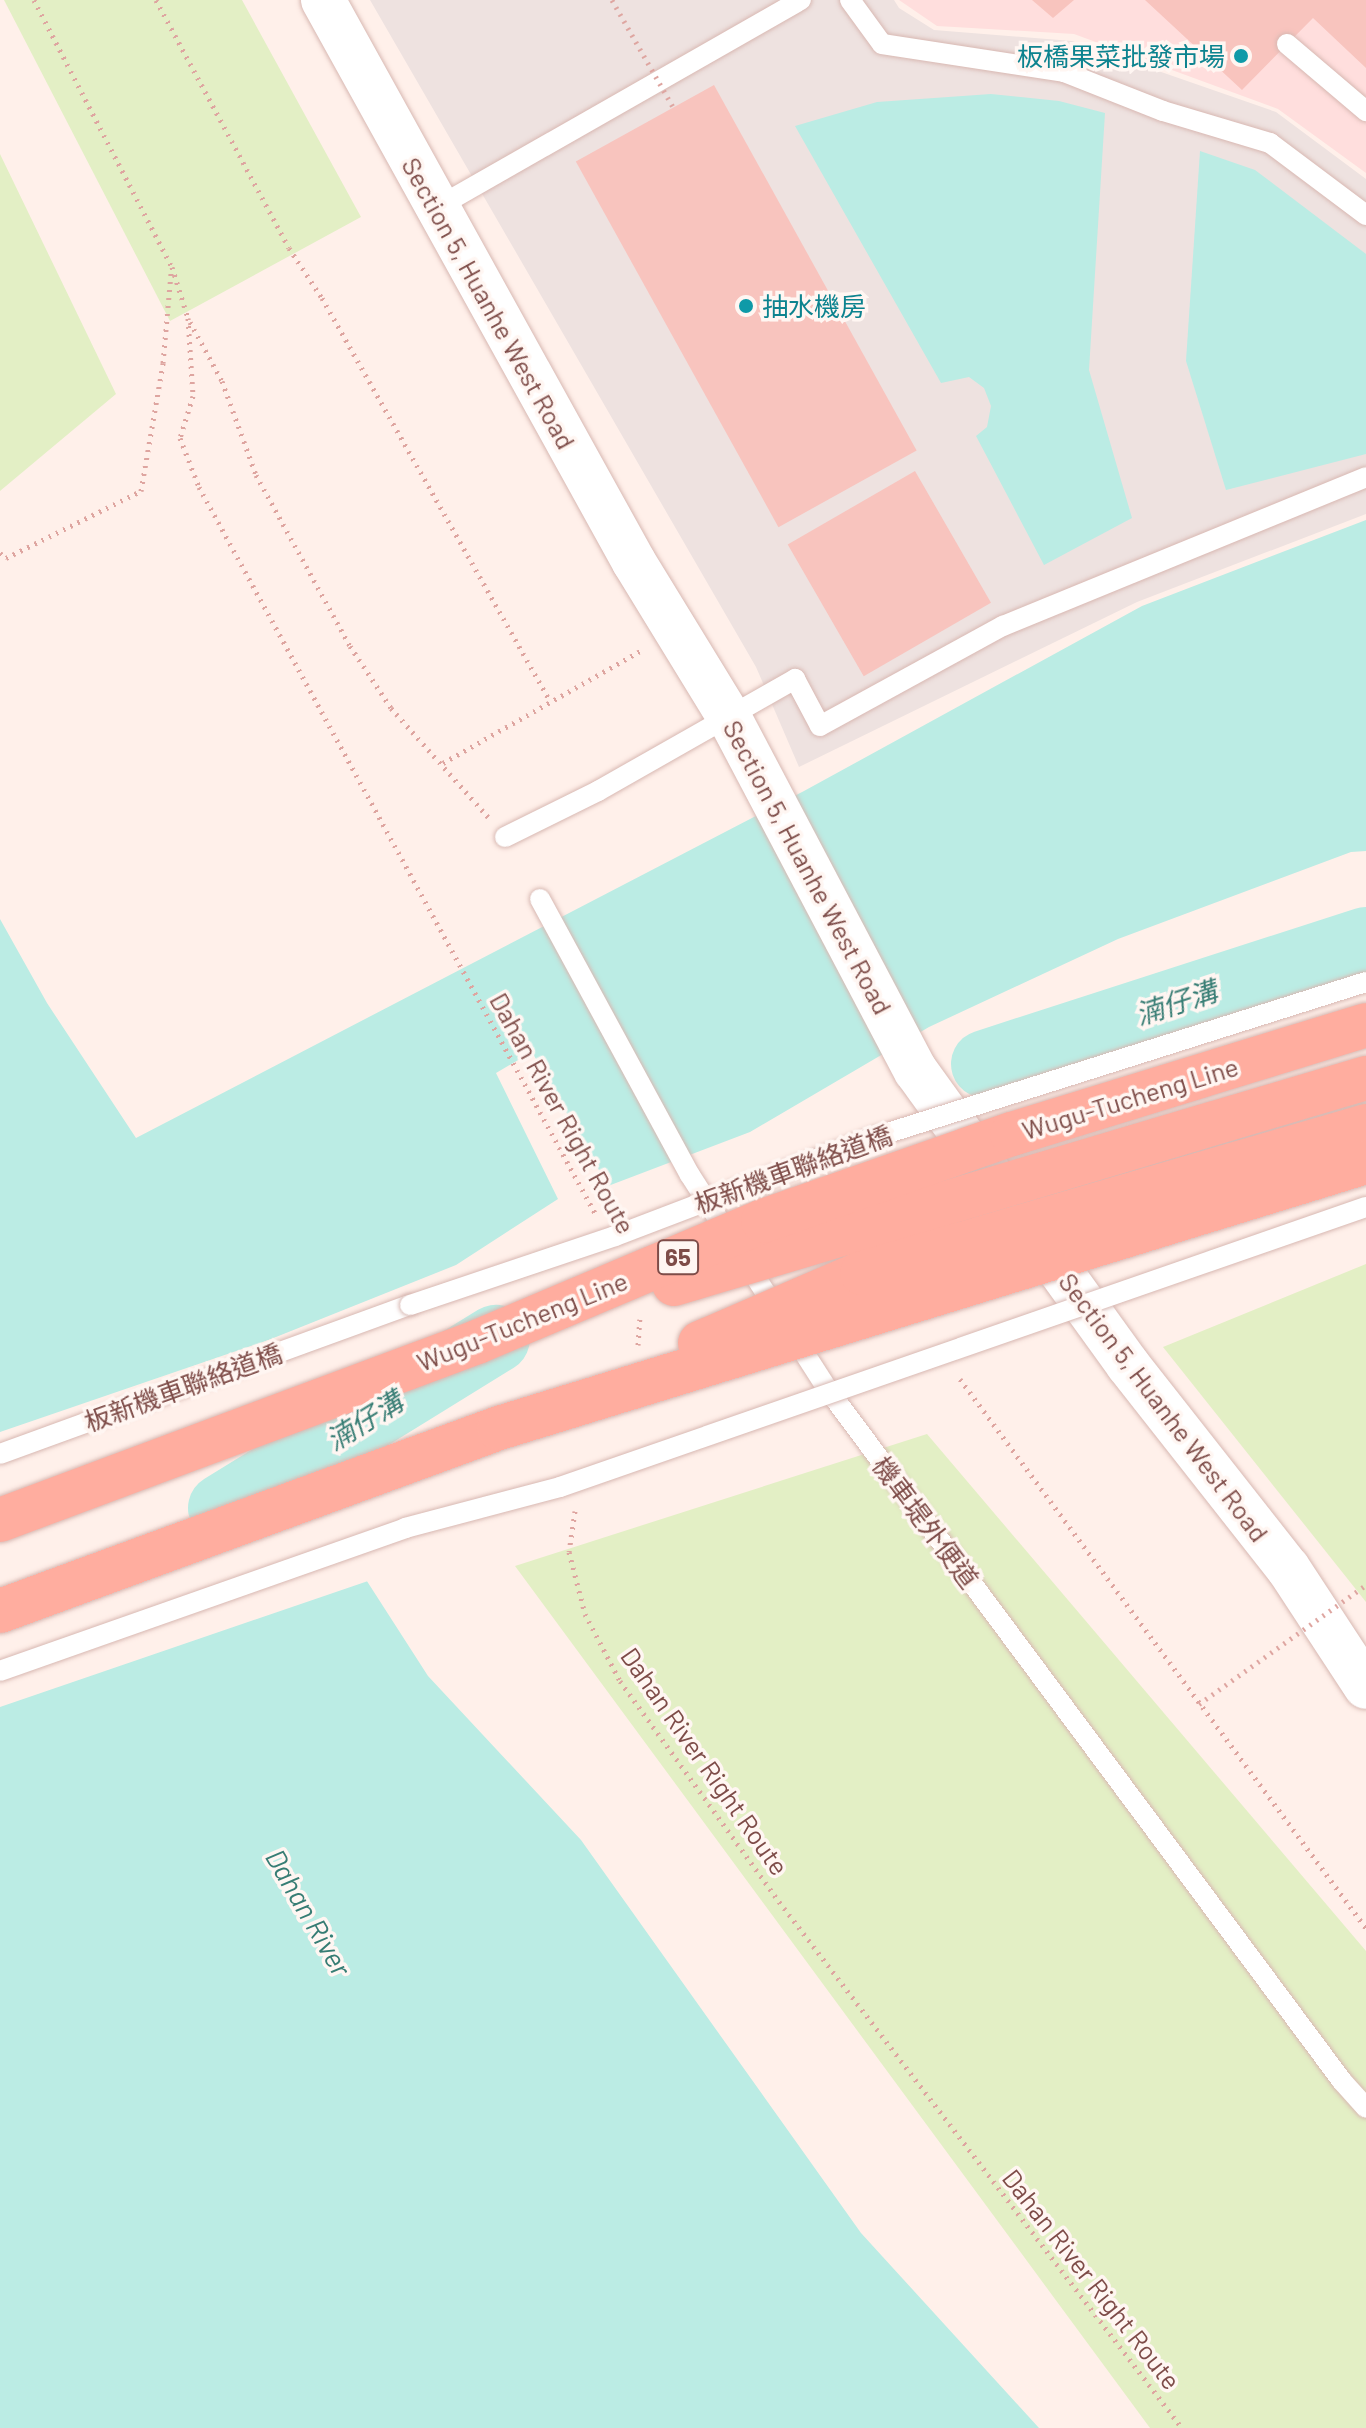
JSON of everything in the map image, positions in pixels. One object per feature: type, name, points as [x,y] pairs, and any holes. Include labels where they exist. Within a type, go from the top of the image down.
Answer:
[{"type":"highway","name":"Wugu-Tucheng Line","points":[[0,1520],[128,1475],[477,1342],[763,1221],[1012,1134],[1366,1025]]},
{"type":"highway","points":[[477,1342],[1366,1078]]},
{"type":"highway","points":[[0,1611],[499,1428],[862,1273],[1366,1126]]},
{"type":"highway","points":[[499,1428],[1366,1162]]},
{"type":"street","name":"Section 5, Huanhe West Road","points":[[323,0],[634,562],[729,717],[916,1071],[1128,1365],[1288,1568],[1366,1687]]},
{"type":"lane","points":[[436,208],[801,0]]},
{"type":"lane","points":[[850,0],[882,44],[1064,72],[1163,111],[1270,143],[1366,215]]},
{"type":"lane","points":[[1287,44],[1366,111]]},
{"type":"lane","points":[[505,837],[598,791],[795,679],[820,726],[1003,626],[1366,477]]},
{"type":"lane","name":"機車堤外便道","points":[[540,899],[690,1175],[826,1387],[1342,2081],[1366,2108]]},
{"type":"lane","name":"板新機車聯絡道橋","points":[[0,1454],[410,1305],[615,1236],[872,1138],[1366,982]]},
{"type":"lane","points":[[0,1671],[405,1528],[560,1487],[1366,1207]]},
{"type":"path","name":"Dahan River Right Route","points":[[34,0],[172,267],[188,318],[193,396],[180,438],[199,487],[602,1225]]},
{"type":"path","points":[[156,0],[289,248],[322,298],[550,701]]},
{"type":"path","points":[[612,0],[673,107]]},
{"type":"path","points":[[0,553],[6,558],[141,491],[163,363],[172,267]]},
{"type":"path","points":[[188,318],[222,381],[256,475],[350,646],[391,708],[443,763],[505,837]]},
{"type":"path","points":[[443,763],[649,646]]},
{"type":"path","points":[[633,1358],[639,1344],[641,1307]]},
{"type":"path","points":[[958,1376],[1366,1928]]},
{"type":"path","name":"Dahan River Right Route","points":[[576,1505],[569,1552],[585,1614],[620,1681],[784,1908],[1182,2428]]},
{"type":"path","points":[[1199,1704],[1366,1585]]},
{"type":"shaded area","points":[[370,0],[894,0],[899,8],[934,30],[1072,41],[1276,112],[1366,179],[1366,514],[1137,602],[799,767],[756,667]]},
{"type":"shaded area","name":"板橋果菜批發市場","points":[[899,0],[1366,0],[1366,173],[1278,109],[1074,34],[937,26]]},
{"type":"green space","points":[[4,0],[242,0],[361,217],[170,321]]},
{"type":"green space","points":[[0,154],[116,394],[0,491]]},
{"type":"green space","points":[[1366,1264],[1366,1602],[1163,1347]]},
{"type":"green space","points":[[927,1434],[1366,1951],[1366,2428],[1150,2428],[515,1566]]},
{"type":"water","points":[[991,94],[1059,101],[1105,113],[1089,370],[1132,518],[1044,565],[976,436],[987,427],[991,406],[984,388],[969,377],[941,383],[795,126],[877,102]]},
{"type":"water","points":[[1200,151],[1255,170],[1366,254],[1366,454],[1226,490],[1186,361]]},
{"type":"water","name":"Dahan River","points":[[1366,520],[1366,851],[1351,852],[1118,939],[929,1027],[750,1132],[608,1186],[532,1052],[496,1073],[558,1199],[456,1265],[256,1345],[257,1359],[336,1533],[428,1676],[581,1840],[861,2233],[1039,2428],[0,2428],[0,919],[47,1003],[136,1138],[804,791],[1142,606]]},
{"type":"pier","points":[[365,1307],[260,1348],[261,1358],[339,1531],[371,1580],[0,1707],[0,1432]]},
{"type":"building","points":[[1032,0],[1074,0],[1053,18]]},
{"type":"building","name":"板橋果菜批發市場","points":[[1145,0],[1366,0],[1366,68],[1313,18],[1242,90]]},
{"type":"building","name":"抽水機房","points":[[714,85],[917,451],[778,527],[576,162]]},
{"type":"building","points":[[915,471],[991,603],[864,676],[788,544]]},
{"type":"waterway","name":"湳仔溝","points":[[985,1064],[1366,941]]},
{"type":"waterway","name":"湳仔溝","points":[[222,1508],[496,1339]]},
{"type":"place","name":"板橋果菜批發市場","points":[[1241,56]]},
{"type":"place","name":"抽水機房","points":[[746,306]]}]
